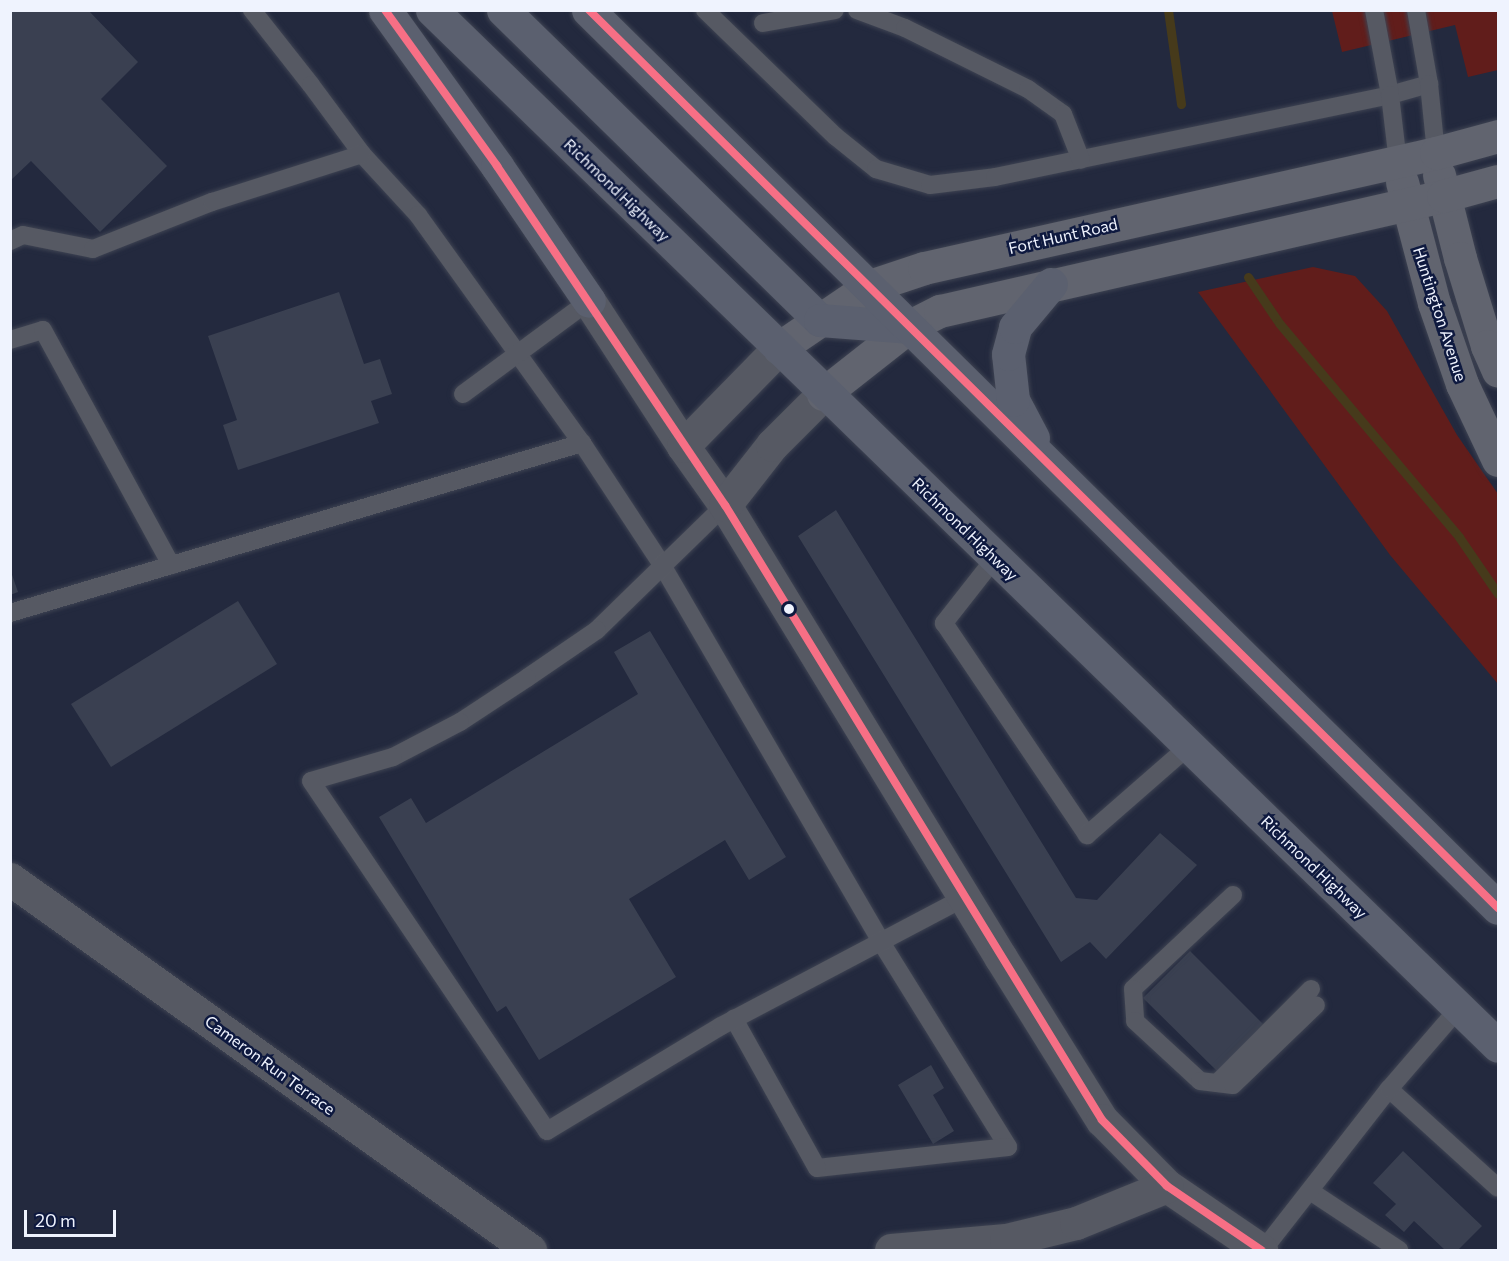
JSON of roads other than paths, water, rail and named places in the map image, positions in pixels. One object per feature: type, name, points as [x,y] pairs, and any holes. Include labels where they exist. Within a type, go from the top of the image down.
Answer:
[{"type":"highway","points":[[386,10],[589,301]]},
{"type":"highway","name":"Richmond Highway","points":[[432,10],[824,394],[1498,1047]]},
{"type":"highway","points":[[503,10],[820,320],[908,327]]},
{"type":"highway","points":[[588,10],[1498,908]]},
{"type":"highway","points":[[1045,461],[1013,400],[1008,354],[1015,327],[1051,284]]},
{"type":"main road","name":"Fort Hunt Road","points":[[778,348],[870,286],[932,266],[1398,162],[1498,136]]},
{"type":"main road","points":[[1436,153],[1443,196],[1487,346],[1498,370]]},
{"type":"main road","name":"Huntington Avenue","points":[[1398,162],[1406,204],[1434,303],[1462,384],[1498,460]]},
{"type":"main road","points":[[824,394],[908,327],[940,311],[1443,196],[1498,181]]},
{"type":"street","points":[[589,301],[683,446],[725,504],[964,898],[1102,1120],[1167,1186],[1262,1251]]},
{"type":"street","name":"Fort Hunt Road","points":[[683,446],[778,348]]},
{"type":"street","points":[[725,504],[772,445],[824,394]]},
{"type":"street","name":"Cameron Run Terrace","points":[[10,879],[530,1251]]},
{"type":"street","points":[[891,1251],[1006,1245],[1076,1223],[1167,1186]]},
{"type":"lane","points":[[252,10],[362,154],[418,215],[582,443],[662,566],[881,942],[1008,1147],[817,1168],[734,1019]]},
{"type":"lane","points":[[705,10],[835,136],[876,169],[930,185],[995,177],[1081,160],[1390,95],[1429,84]]},
{"type":"lane","points":[[763,23],[835,10]]},
{"type":"lane","points":[[857,10],[905,28],[1028,89],[1063,114],[1081,160]]},
{"type":"lane","points":[[1374,10],[1390,95],[1398,162]]},
{"type":"lane","points":[[1416,10],[1429,84],[1436,153]]},
{"type":"lane","points":[[10,241],[23,235],[93,249],[212,202],[362,154]]},
{"type":"lane","points":[[463,394],[589,301]]},
{"type":"lane","points":[[10,340],[43,330],[171,565]]},
{"type":"lane","points":[[10,613],[582,443]]},
{"type":"lane","points":[[725,504],[597,630],[460,722],[393,757],[310,781],[547,1131],[734,1019],[964,898]]},
{"type":"lane","points":[[995,558],[944,623],[1087,835],[1189,746]]},
{"type":"lane","points":[[1233,895],[1133,989],[1135,1021],[1200,1081],[1233,1085],[1314,997]]},
{"type":"lane","points":[[1262,1251],[1389,1089],[1459,1008]]},
{"type":"lane","points":[[1389,1089],[1498,1188]]},
{"type":"lane","points":[[1310,1191],[1399,1251]]},
{"type":"waterway","points":[[1168,10],[1181,104]]},
{"type":"waterway","points":[[1248,277],[1279,323],[1459,537],[1498,594]]}]
